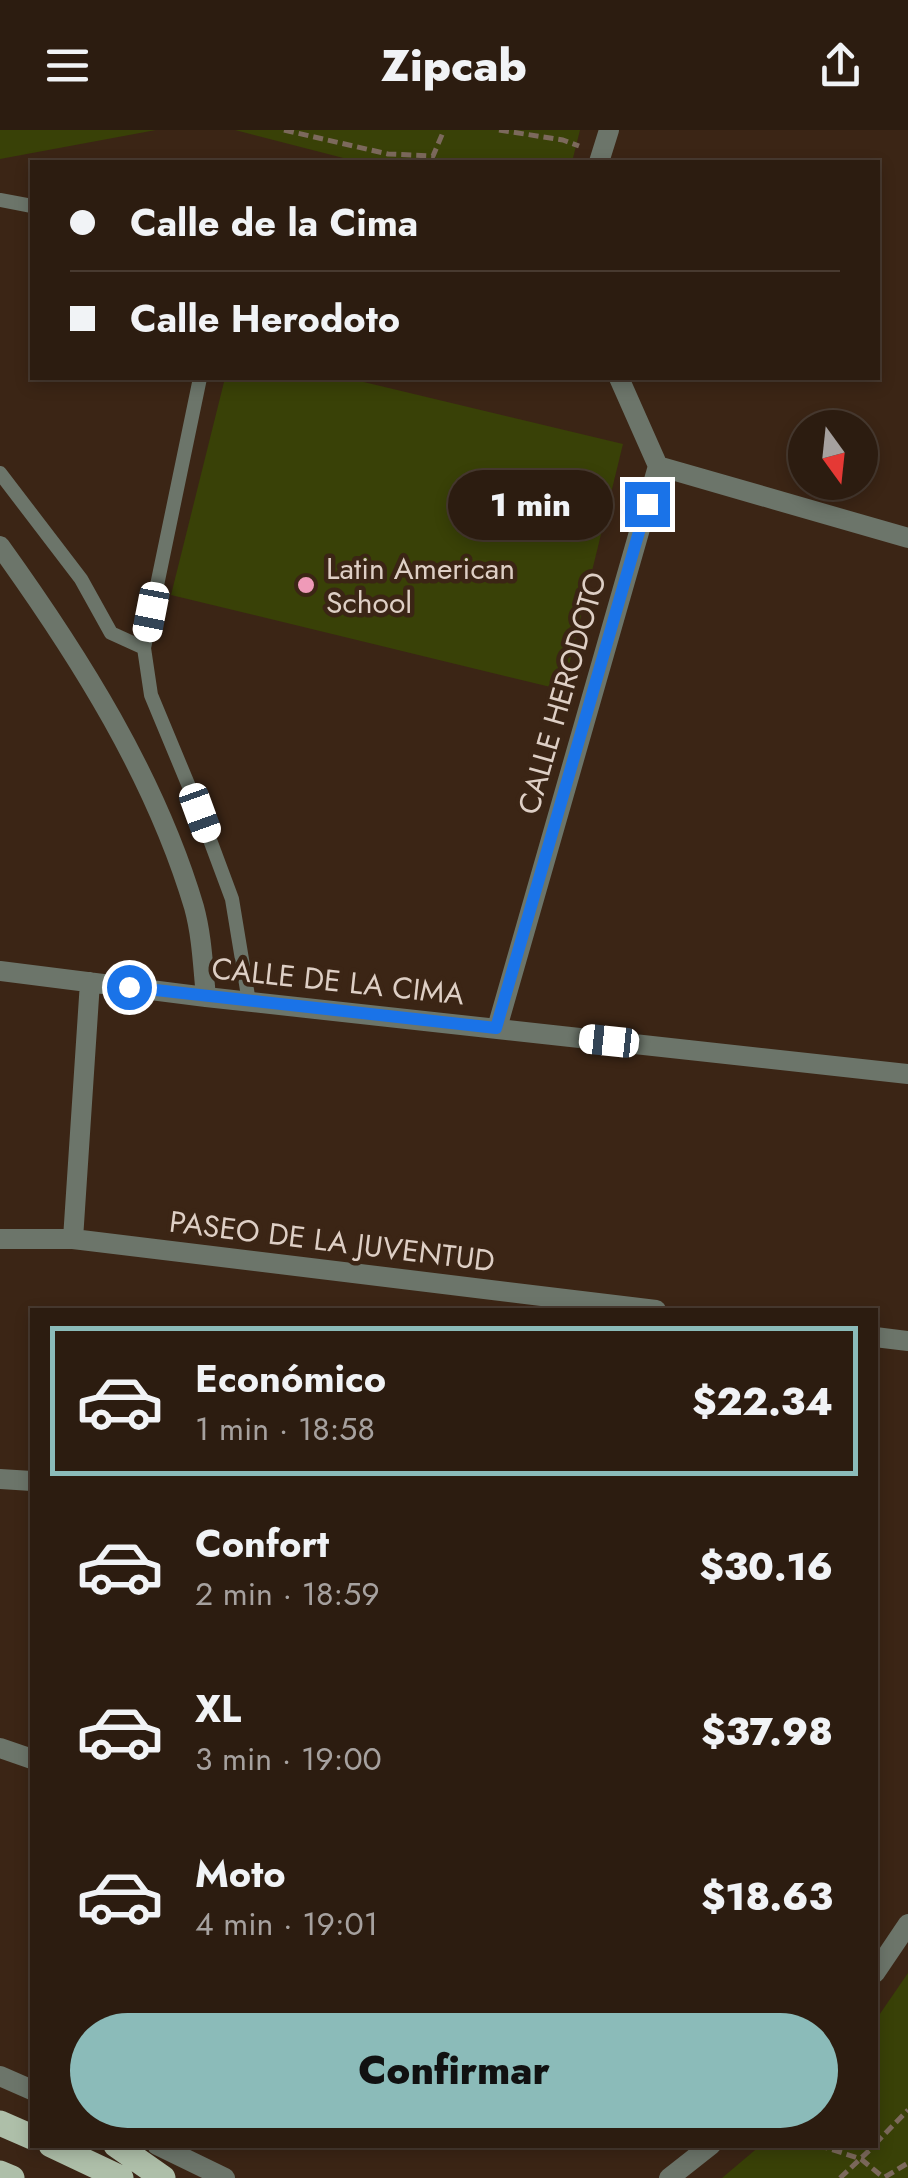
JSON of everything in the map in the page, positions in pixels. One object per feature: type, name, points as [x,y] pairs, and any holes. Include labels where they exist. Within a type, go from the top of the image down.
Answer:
[{"type":"main road","points":[[0,2124],[30,2136]]},
{"type":"main road","points":[[57,2148],[121,2178]]},
{"type":"main road","points":[[120,2148],[162,2178]]},
{"type":"main road","points":[[0,2172],[12,2178]]},
{"type":"street","points":[[600,158],[609,130]]},
{"type":"street","points":[[620,380],[658,466],[908,538]]},
{"type":"street","name":"CALLE HERODOTO","points":[[496,1028],[658,466]]},
{"type":"street","points":[[0,546],[54,621],[127,746],[166,828],[194,909],[206,997]]},
{"type":"street","name":"CALLE DE LA CIMA","points":[[0,971],[908,1074]]},
{"type":"street","points":[[73,1240],[90,982]]},
{"type":"street","name":"PASEO DE LA JUVENTUD","points":[[0,1240],[73,1240],[639,1308]]},
{"type":"street","points":[[878,1337],[908,1341]]},
{"type":"street","points":[[0,1479],[30,1481]]},
{"type":"street","points":[[0,1748],[30,1758]]},
{"type":"street","points":[[878,1969],[908,1924]]},
{"type":"street","points":[[0,2076],[30,2089]]},
{"type":"street","points":[[669,2178],[707,2148]]},
{"type":"street","points":[[186,2151],[225,2178]]},
{"type":"lane","points":[[0,200],[30,202]]},
{"type":"lane","points":[[200,380],[144,648],[151,695],[232,899],[249,1002]]},
{"type":"lane","points":[[0,473],[81,579],[111,633],[144,648]]},
{"type":"path","points":[[284,130],[388,154],[433,156],[444,130]]},
{"type":"path","points":[[499,130],[563,140],[600,158]]},
{"type":"path","points":[[878,2142],[908,2110]]},
{"type":"path","points":[[827,2148],[861,2159],[884,2177],[908,2163]]},
{"type":"path","points":[[840,2178],[872,2148]]},
{"type":"green space","points":[[0,130],[156,130],[0,159]]},
{"type":"green space","points":[[235,130],[580,130],[572,160],[351,160]]},
{"type":"green space","points":[[225,380],[355,380],[623,444],[563,690],[171,595]]},
{"type":"green space","points":[[908,1973],[908,2178],[722,2178],[757,2148],[878,2148],[878,2017]]},
{"type":"place","name":"Latin American School","points":[[306,585]]},
{"type":"route","points":[[129,987],[496,1028],[647,504]]}]
